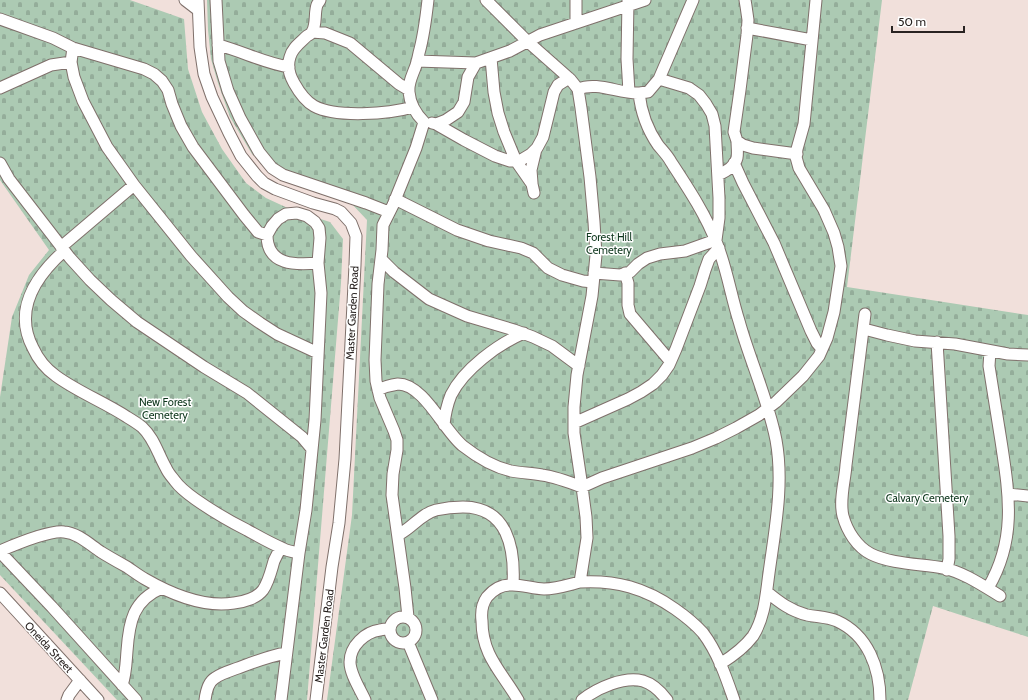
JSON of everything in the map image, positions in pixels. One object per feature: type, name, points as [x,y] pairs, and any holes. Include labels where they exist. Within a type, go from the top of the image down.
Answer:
[{"type":"street","points":[[185,0],[198,5]]},
{"type":"street","points":[[216,0],[219,61],[228,91],[258,152],[272,168],[283,175],[389,212]]},
{"type":"street","points":[[320,0],[316,6],[314,27],[296,46],[290,56],[289,67],[291,78],[306,100],[325,111],[348,113],[386,113],[413,107]]},
{"type":"street","points":[[428,0],[426,23],[409,90],[413,107],[424,122],[436,124],[495,156],[510,161],[521,160],[536,149],[543,137],[554,92],[558,85],[568,78]]},
{"type":"street","points":[[486,0],[527,41],[568,78],[578,90],[589,169],[596,256],[592,296],[579,366],[574,407],[574,433],[586,517],[587,538],[580,582]]},
{"type":"street","points":[[576,0],[576,24]]},
{"type":"street","points":[[417,61],[476,63],[510,50],[540,35],[576,24],[628,3],[645,0]]},
{"type":"street","points":[[578,90],[585,86],[634,93],[648,92],[659,79],[693,0]]},
{"type":"street","points":[[745,0],[747,28],[734,132],[736,138],[735,160],[743,184],[774,243],[816,343],[822,349]]},
{"type":"street","points":[[378,390],[400,384],[412,388],[429,405],[461,445],[492,464],[510,470],[556,478],[582,487],[602,478],[692,448],[716,438],[759,415],[776,402],[803,376],[819,356],[827,338],[834,312],[841,266],[834,233],[824,210],[799,168],[796,157],[804,124],[816,0]]},
{"type":"street","points":[[628,3],[627,59],[634,93],[648,128],[687,186],[704,215],[717,244],[726,269],[742,332],[768,408],[776,441],[779,472],[777,517],[764,608],[760,621],[753,635],[743,647],[720,664]]},
{"type":"street","name":"Master Garden Road","points":[[198,5],[200,47],[204,74],[212,97],[241,156],[264,183],[275,189],[341,212],[351,223],[356,236],[345,459],[339,523],[332,567],[316,700]]},
{"type":"street","points":[[0,18],[53,38],[73,48],[144,69],[154,74],[162,81],[168,90],[181,126],[193,147],[258,232],[267,235]]},
{"type":"street","points":[[314,27],[350,43],[399,84],[409,90]]},
{"type":"street","points":[[747,28],[812,40]]},
{"type":"street","points":[[218,45],[232,48],[279,65],[289,67]]},
{"type":"street","points":[[73,48],[71,62],[74,77],[79,89],[106,147],[134,186],[196,261],[242,311],[277,334],[318,353]]},
{"type":"street","points":[[491,58],[494,92],[498,113],[504,132],[516,161],[533,188],[531,170],[536,149]]},
{"type":"street","points":[[0,88],[51,65],[71,62]]},
{"type":"street","points":[[461,63],[468,77]]},
{"type":"street","points":[[436,124],[446,120],[458,112],[464,102],[468,77],[476,63]]},
{"type":"street","points":[[574,423],[628,400],[652,384],[662,375],[676,350],[709,260],[717,244],[719,218],[718,175],[715,126],[712,114],[699,95],[689,88],[659,79]]},
{"type":"street","points":[[408,618],[392,495],[397,440],[380,398],[376,381],[375,360],[378,284],[383,225],[416,148],[424,122]]},
{"type":"street","points":[[716,137],[736,138],[743,145],[753,148],[797,154]]},
{"type":"street","points":[[718,175],[726,172],[735,160],[744,152],[753,148]]},
{"type":"street","points":[[0,163],[9,178],[63,249],[90,280],[111,300],[136,322],[247,394],[302,437],[312,449]]},
{"type":"street","points":[[134,186],[63,249],[44,273],[34,288],[27,304],[25,328],[29,342],[44,365],[55,375],[72,387],[116,410],[142,427],[151,438],[166,469],[176,483],[189,494],[228,521],[281,548],[299,553]]},
{"type":"street","points":[[395,199],[457,230],[489,241],[521,248],[532,253],[548,268],[562,275],[583,281],[594,277],[620,275],[630,272],[638,264],[648,258],[660,254],[717,244]]},
{"type":"street","points":[[281,700],[299,553],[306,510],[315,420],[321,293],[318,263],[320,238],[319,228],[315,222],[307,216],[297,213],[286,214],[278,218],[267,235],[267,242],[270,250],[286,263],[318,263]]},
{"type":"street","points":[[381,259],[394,272],[429,299],[467,316],[533,336],[552,346],[579,366]]},
{"type":"street","points":[[625,273],[628,283],[628,305],[630,314],[670,361]]},
{"type":"street","points":[[865,314],[842,501],[843,515],[848,531],[859,545],[871,554],[886,559],[947,570],[978,582],[1000,596]]},
{"type":"street","points":[[864,329],[915,341],[955,344],[1008,354],[1028,355]]},
{"type":"street","points":[[444,425],[446,409],[451,395],[465,375],[490,352],[505,342],[524,333]]},
{"type":"street","points":[[937,342],[949,536],[950,559],[947,570]]},
{"type":"street","points":[[988,588],[994,578],[1002,557],[1006,541],[1009,508],[1007,480],[989,366],[990,351]]},
{"type":"street","points":[[1008,494],[1028,496]]},
{"type":"street","points":[[398,535],[435,510],[473,507],[486,511],[497,519],[510,543],[513,559],[514,585]]},
{"type":"street","points":[[136,700],[0,551],[54,532],[64,532],[76,535],[111,558],[162,588],[189,599],[211,604],[226,604],[252,598],[263,590],[270,576],[274,561],[281,548]]},
{"type":"street","points":[[518,700],[494,663],[486,647],[482,632],[481,614],[484,600],[498,587],[514,585],[544,589],[561,587],[580,582],[606,582],[623,585],[652,595],[682,614],[696,625],[712,648],[734,700]]},
{"type":"street","points":[[122,685],[125,677],[128,635],[136,608],[145,597],[162,588]]},
{"type":"street","points":[[767,592],[792,610],[835,620],[847,626],[858,635],[868,649],[875,664],[879,681],[880,700]]},
{"type":"street","name":"Oneida Street","points":[[0,593],[98,700]]},
{"type":"street","points":[[399,617],[408,618],[416,626],[415,635],[408,642],[400,642],[390,633],[390,625],[399,617]]},
{"type":"street","points":[[365,700],[350,662],[352,651],[358,641],[369,633],[390,629]]},
{"type":"street","points":[[408,642],[432,700]]},
{"type":"street","points":[[205,700],[205,695],[214,678],[223,673],[286,653]]},
{"type":"street","points":[[67,700],[80,680]]},
{"type":"street","points":[[582,700],[589,694],[614,683],[627,680],[643,681],[653,686],[667,700]]},
{"type":"green space","name":"New Forest Cemetery","points":[[0,0],[130,0],[184,19],[188,69],[202,112],[222,149],[246,183],[266,198],[292,210],[330,222],[343,239],[341,283],[307,700],[117,700],[0,575],[0,397],[12,317],[29,275],[49,250],[0,180]]},
{"type":"green space","name":"Forest Hill Cemetery","points":[[207,0],[882,0],[847,287],[1028,315],[1028,637],[933,606],[908,700],[327,700],[352,515],[367,220],[350,202],[281,179],[252,154],[230,117],[218,83],[211,59]]},
{"type":"park label","name":"Calvary Cemetery","points":[[927,498]]}]
